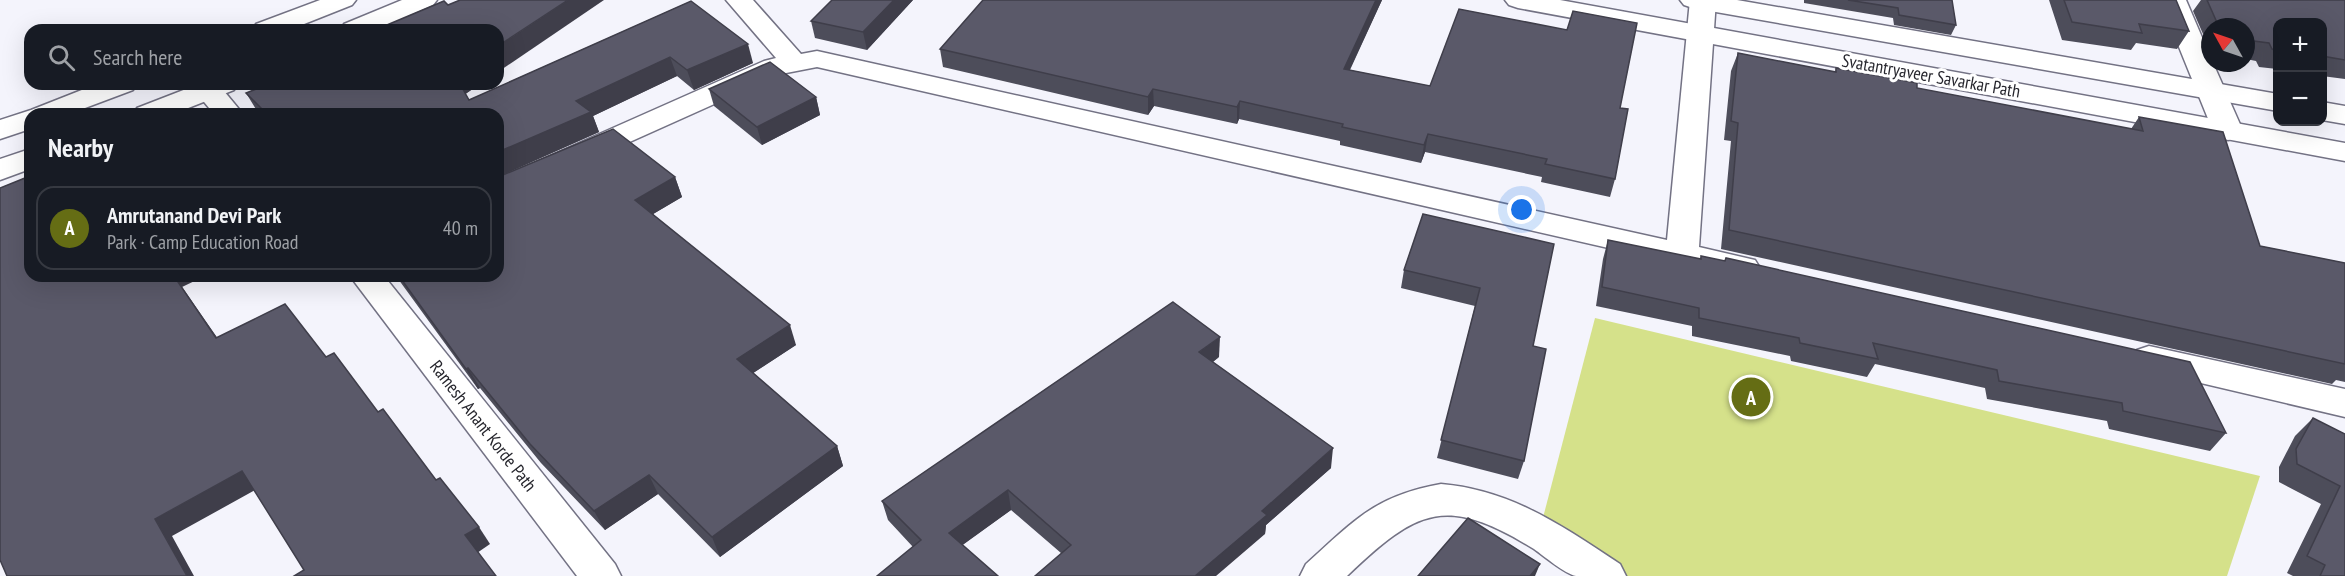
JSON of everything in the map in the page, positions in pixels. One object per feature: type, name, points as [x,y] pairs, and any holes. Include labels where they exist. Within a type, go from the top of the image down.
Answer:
[{"type":"street","points":[[281,24],[344,0]]},
{"type":"street","points":[[367,24],[424,0]]},
{"type":"street","points":[[739,0],[795,63]]},
{"type":"street","name":"Svatantryaveer Savarkar Path","points":[[1518,0],[2345,152]]},
{"type":"street","points":[[1682,254],[1700,34],[1700,1]]},
{"type":"street","name":"Svatantryaveer Savarkar Path","points":[[1700,1],[2273,102]]},
{"type":"street","points":[[2181,1],[2228,130]]},
{"type":"street","points":[[504,188],[774,67],[817,58],[1775,275]]},
{"type":"street","points":[[59,108],[107,90]]},
{"type":"street","points":[[163,108],[209,90]]},
{"type":"street","points":[[218,90],[226,108]]},
{"type":"street","points":[[2327,112],[2345,115]]},
{"type":"street","points":[[0,130],[24,121]]},
{"type":"street","points":[[0,170],[24,160]]},
{"type":"street","name":"Ramesh Anant Korde Path","points":[[371,282],[600,576]]},
{"type":"street","points":[[2124,354],[2345,404]]},
{"type":"street","points":[[1320,576],[1383,520],[1422,501],[1465,500],[1513,516],[1606,576]]},
{"type":"green space","points":[[1595,318],[2260,476],[2227,576],[1606,576],[1539,533]]},
{"type":"building","points":[[460,0],[568,0],[504,42],[504,24],[389,24],[444,1],[448,5]]},
{"type":"building","points":[[832,0],[894,0],[863,32],[811,21]]},
{"type":"building","points":[[983,0],[1376,0],[1344,69],[1430,86],[1459,9],[1567,30],[1573,11],[1637,23],[1620,108],[1628,109],[1615,179],[1545,164],[1547,159],[1428,134],[1424,145],[1240,101],[1237,107],[1153,89],[1148,97],[940,49]]},
{"type":"building","points":[[1848,0],[1952,0],[1956,25],[1899,15],[1898,8]]},
{"type":"building","points":[[2064,0],[2176,0],[2189,31],[2139,24],[2142,33],[2072,22]]},
{"type":"building","points":[[2207,0],[2345,0],[2345,60],[2327,57],[2327,18],[2273,18],[2273,49],[2269,43],[2255,41],[2255,18],[2215,18]]},
{"type":"building","points":[[691,1],[748,44],[687,70],[670,57],[576,101],[591,112],[504,149],[504,108],[261,108],[246,93],[254,90],[463,90],[469,100],[491,90],[504,90],[504,84]]},
{"type":"building","points":[[1738,53],[1836,72],[1836,68],[1917,83],[1917,88],[2143,131],[2139,117],[2223,132],[2260,246],[2345,263],[2345,364],[1729,230],[1738,123],[1731,121]]},
{"type":"building","points":[[770,62],[816,97],[757,127],[709,89]]},
{"type":"building","points":[[613,129],[675,177],[635,200],[790,325],[737,359],[837,446],[712,537],[649,475],[594,511],[530,444],[468,368],[466,369],[403,282],[504,282],[504,174]]},
{"type":"building","points":[[24,178],[24,282],[178,282],[216,338],[285,304],[326,357],[334,353],[378,412],[383,409],[436,480],[440,478],[479,527],[465,535],[496,576],[294,576],[304,570],[242,471],[155,519],[187,576],[7,576],[0,560],[0,188]]},
{"type":"building","points":[[1423,214],[1554,244],[1533,346],[1546,349],[1524,461],[1441,440],[1480,288],[1404,270]]},
{"type":"building","points":[[1608,240],[1701,259],[1701,256],[1725,261],[1726,258],[2190,362],[2226,433],[2123,411],[2122,403],[1999,381],[1997,370],[1873,343],[1878,359],[1800,343],[1799,338],[1699,318],[1699,308],[1602,287]]},
{"type":"building","points":[[1173,302],[1220,337],[1199,352],[1333,448],[1262,511],[1267,515],[1195,576],[1035,576],[1071,545],[1008,490],[949,533],[998,576],[877,576],[921,540],[882,501]]},
{"type":"building","points":[[2313,418],[2345,434],[2345,576],[2320,576],[2325,565],[2307,556],[2340,486],[2297,464],[2296,449]]},
{"type":"building","points":[[1468,518],[1540,564],[1530,576],[1418,576]]},
{"type":"place","name":"Amrutanand Devi Park","points":[[1751,397]]}]
